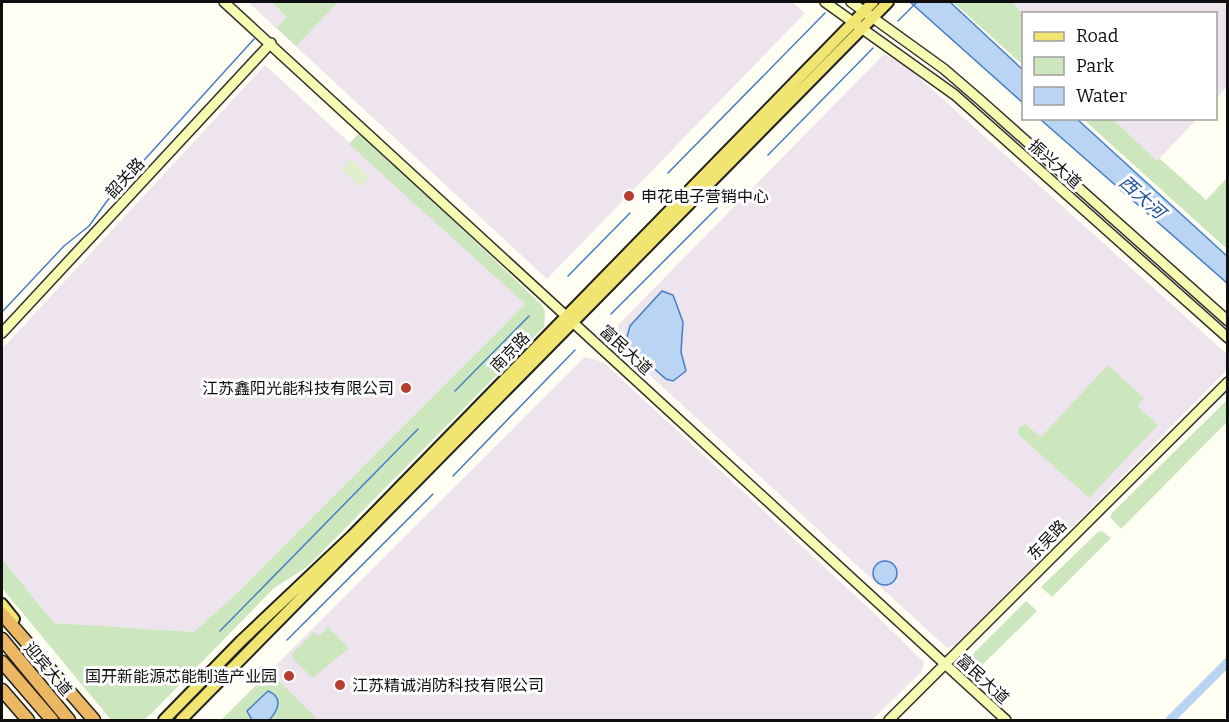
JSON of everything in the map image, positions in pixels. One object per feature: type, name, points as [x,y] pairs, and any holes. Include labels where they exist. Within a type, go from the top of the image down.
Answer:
[{"type":"highway","points":[[2,614],[94,720]]},
{"type":"highway","name":"迎宾大道","points":[[2,639],[69,720]]},
{"type":"highway","name":"迎宾大道","points":[[2,662],[52,720]]},
{"type":"highway","points":[[2,690],[28,720]]},
{"type":"main road","name":"南京路","points":[[868,14],[873,2]]},
{"type":"main road","name":"南京路","points":[[182,720],[857,25],[868,14],[888,2]]},
{"type":"main road","name":"南京路","points":[[164,720],[570,319]]},
{"type":"main road","points":[[2,604],[94,720]]},
{"type":"main road","points":[[156,720],[232,651]]},
{"type":"main road","points":[[69,687],[100,720]]},
{"type":"main road","points":[[2,698],[21,720]]},
{"type":"street","name":"富民大道","points":[[224,2],[1006,720]]},
{"type":"street","name":"振兴大道","points":[[825,2],[955,95],[1227,338]]},
{"type":"street","name":"振兴大道","points":[[851,2],[980,100],[1227,321]]},
{"type":"street","name":"韶关路","points":[[2,333],[270,43]]},
{"type":"street","name":"东吴路","points":[[889,720],[1227,382]]},
{"type":"shaded area","points":[[248,2],[792,2],[805,13],[547,279]]},
{"type":"shaded area","points":[[1013,2],[1227,2],[1227,86],[1217,98],[1217,12],[1022,14]]},
{"type":"shaded area","points":[[884,54],[906,66],[1227,354],[1228,369],[955,646],[947,648],[617,345],[618,325]]},
{"type":"shaded area","points":[[265,65],[525,304],[240,590],[194,632],[54,623],[2,559],[2,349]]},
{"type":"shaded area","points":[[1114,120],[1196,120],[1157,161]]},
{"type":"shaded area","points":[[585,357],[603,362],[875,614],[924,662],[922,671],[872,720],[242,720],[232,709]]},
{"type":"green space","points":[[272,2],[338,2],[296,46],[277,28],[287,17]]},
{"type":"green space","points":[[953,2],[1013,2],[1022,14],[1022,64]]},
{"type":"green space","points":[[1084,120],[1114,120],[1157,161],[1159,158],[1206,200],[1227,178],[1227,249]]},
{"type":"green space","points":[[360,132],[541,304],[545,311],[544,327],[307,567],[274,588],[150,715],[143,720],[111,720],[2,588],[2,559],[54,623],[194,632],[240,590],[525,304],[349,144]]},
{"type":"green space","points":[[351,159],[370,177],[360,187],[341,170]]},
{"type":"green space","points":[[1108,365],[1144,398],[1137,406],[1158,425],[1089,498],[1019,435],[1018,429],[1025,424],[1041,437]]},
{"type":"green space","points":[[1227,400],[1227,422],[1121,529],[1110,517],[1112,513]]},
{"type":"green space","points":[[1102,531],[1111,538],[1052,597],[1041,587],[1098,532]]},
{"type":"green space","points":[[1026,601],[1037,611],[977,670],[974,668],[970,672],[964,665],[965,662]]},
{"type":"green space","points":[[328,627],[349,648],[313,678],[292,658],[293,653],[314,632],[319,636]]},
{"type":"green space","points":[[267,675],[273,683],[277,679],[318,720],[221,720]]},
{"type":"water","points":[[910,2],[950,2],[1022,69],[1022,102]]},
{"type":"water","name":"西大河","points":[[1041,120],[1078,120],[1227,256],[1227,283]]},
{"type":"water","points":[[662,291],[673,295],[683,322],[681,352],[686,371],[673,381],[666,379],[632,349],[626,340],[630,326]]},
{"type":"water","points":[[885,561],[893,565],[897,573],[893,581],[885,585],[877,581],[873,573],[877,565]]},
{"type":"water","points":[[268,691],[278,700],[275,713],[269,720],[252,720],[247,711]]},
{"type":"waterway","points":[[898,21],[917,2]]},
{"type":"waterway","points":[[668,173],[825,13]]},
{"type":"waterway","points":[[2,312],[64,246],[89,226],[107,201],[254,39]]},
{"type":"waterway","points":[[768,155],[873,48]]},
{"type":"waterway","points":[[645,197],[654,188]]},
{"type":"waterway","points":[[611,314],[717,208]]},
{"type":"waterway","points":[[568,276],[630,213]]},
{"type":"waterway","points":[[455,391],[529,316]]},
{"type":"waterway","points":[[453,476],[575,350]]},
{"type":"waterway","points":[[220,631],[418,429]]},
{"type":"waterway","points":[[287,640],[433,494]]},
{"type":"waterway","points":[[1170,720],[1228,662]]},
{"type":"waterway","points":[[256,672],[261,667]]},
{"type":"place","name":"申花电子营销中心","points":[[629,196]]},
{"type":"place","name":"江苏鑫阳光能科技有限公司","points":[[406,388]]},
{"type":"place","name":"国开新能源芯能制造产业园","points":[[289,676]]},
{"type":"place","name":"江苏精诚消防科技有限公司","points":[[340,685]]}]
